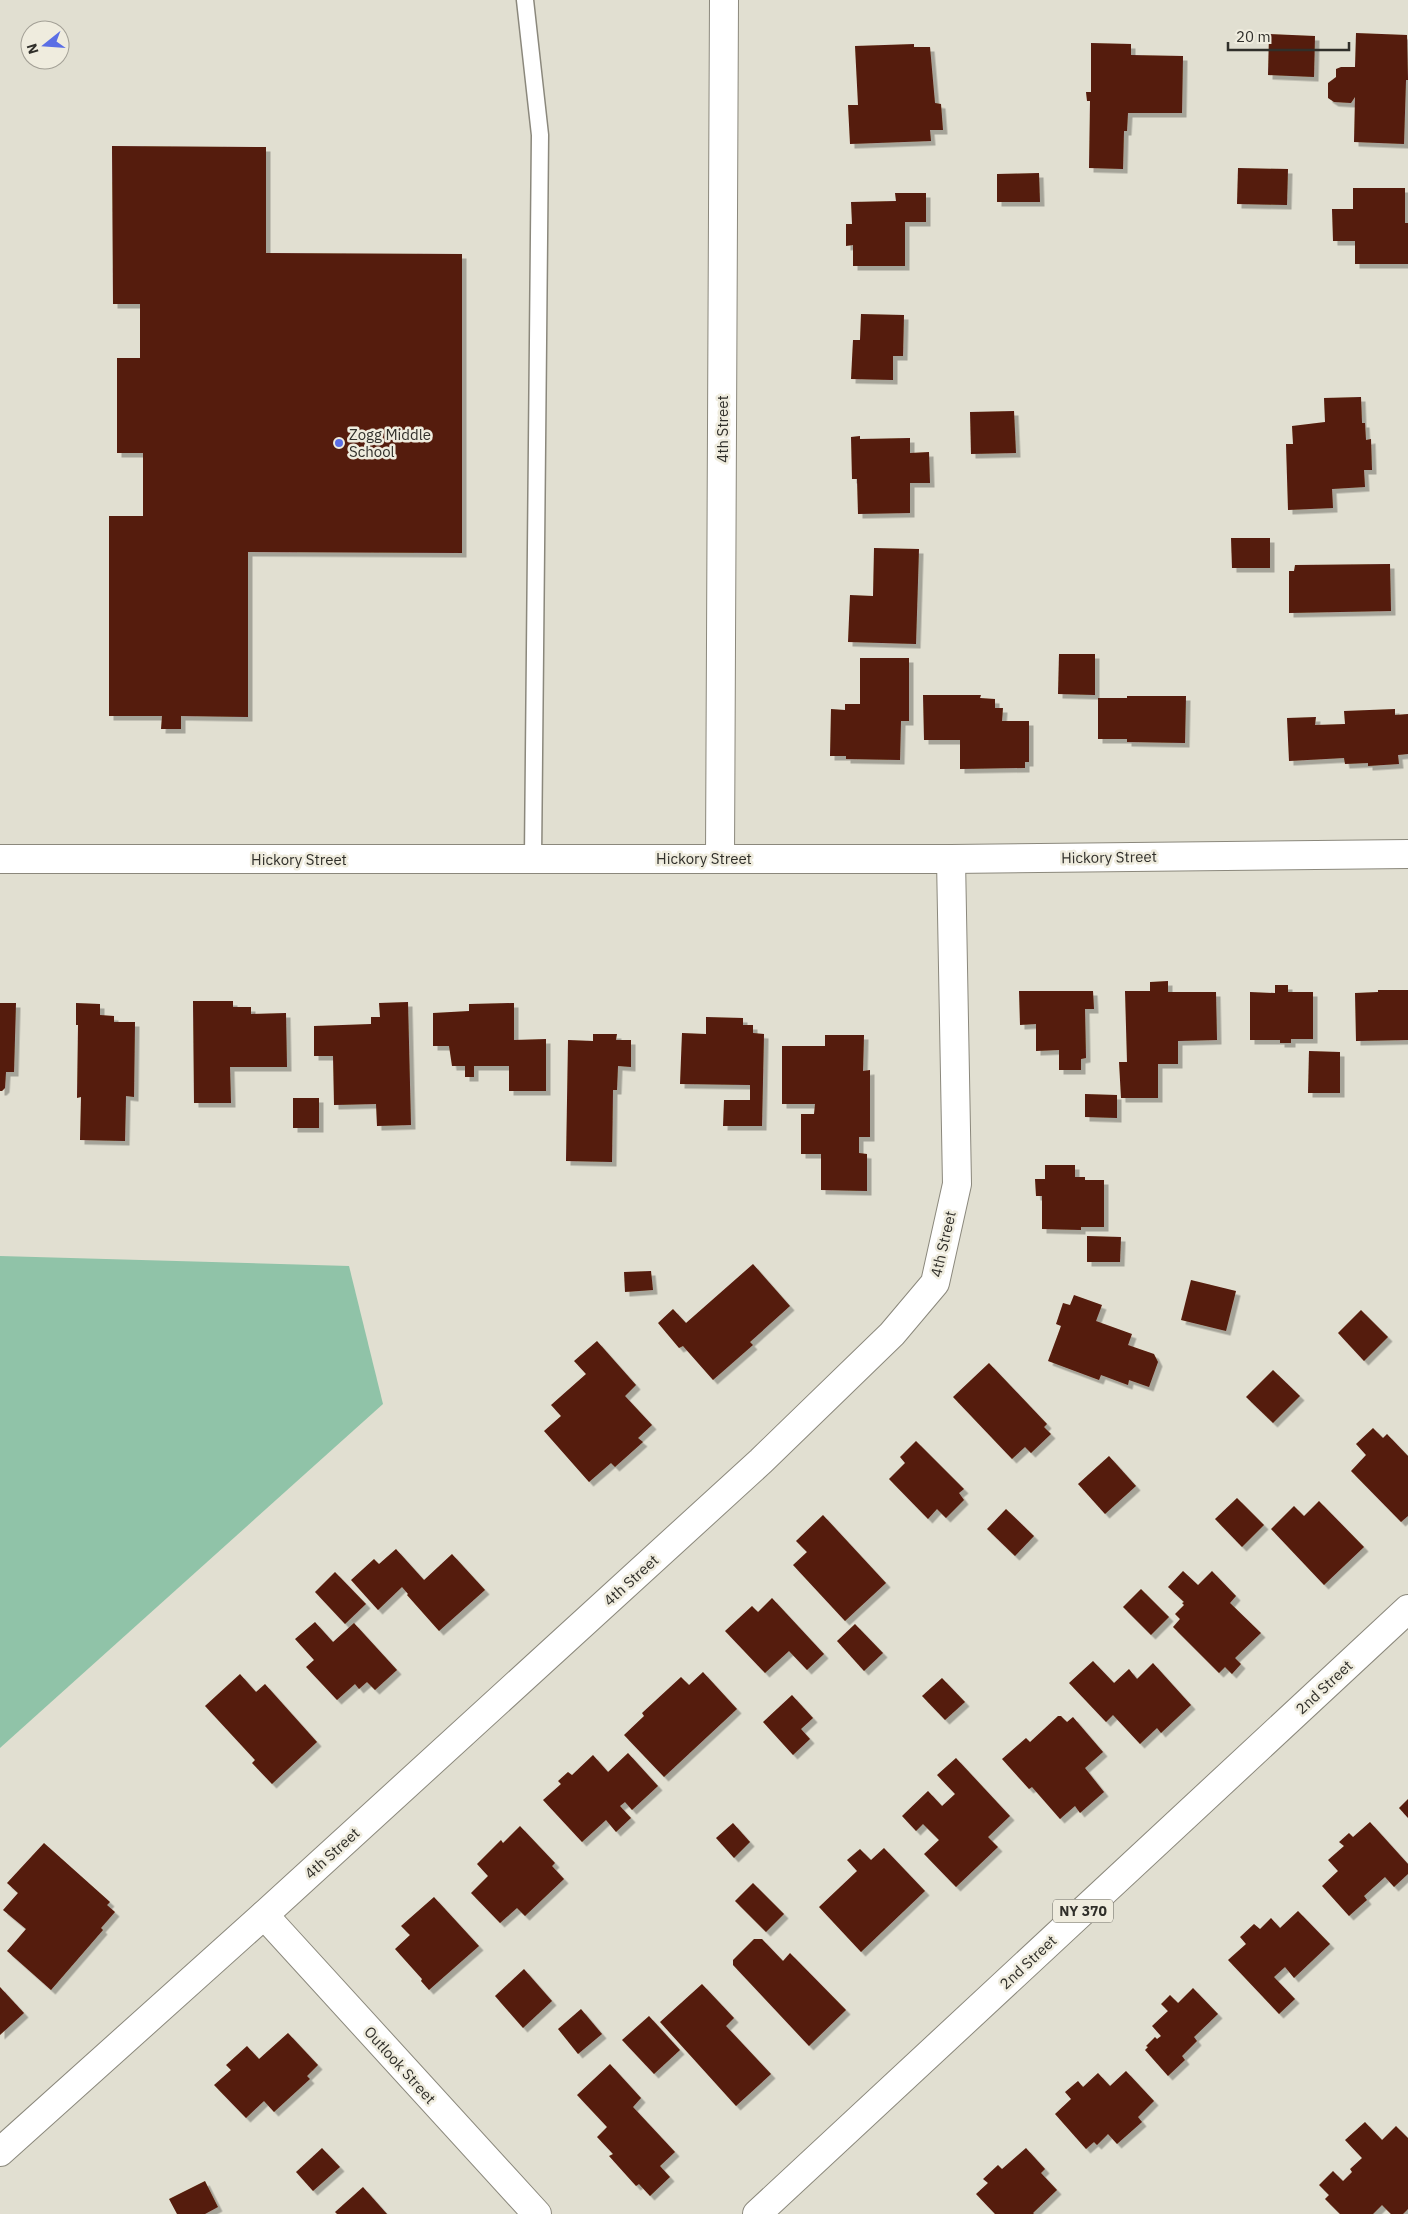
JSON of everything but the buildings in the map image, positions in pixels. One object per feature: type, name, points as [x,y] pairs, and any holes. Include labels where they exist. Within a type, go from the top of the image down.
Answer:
[{"type":"street","name":"4th Street","points":[[720,858],[724,0]]},
{"type":"street","name":"Hickory Street","points":[[0,859],[951,859],[1408,854]]},
{"type":"street","name":"4th Street","points":[[0,2152],[264,1915],[761,1461],[892,1334],[935,1283],[957,1184],[951,859]]},
{"type":"street","name":"2nd Street","points":[[757,2214],[1408,1609]]},
{"type":"street","name":"Outlook Street","points":[[264,1915],[537,2214]]},
{"type":"lane","points":[[525,0],[540,135],[533,858]]},
{"type":"green space","points":[[0,1256],[349,1266],[383,1404],[0,1748]]},
{"type":"place","name":"Zogg Middle School","points":[[339,443]]}]
